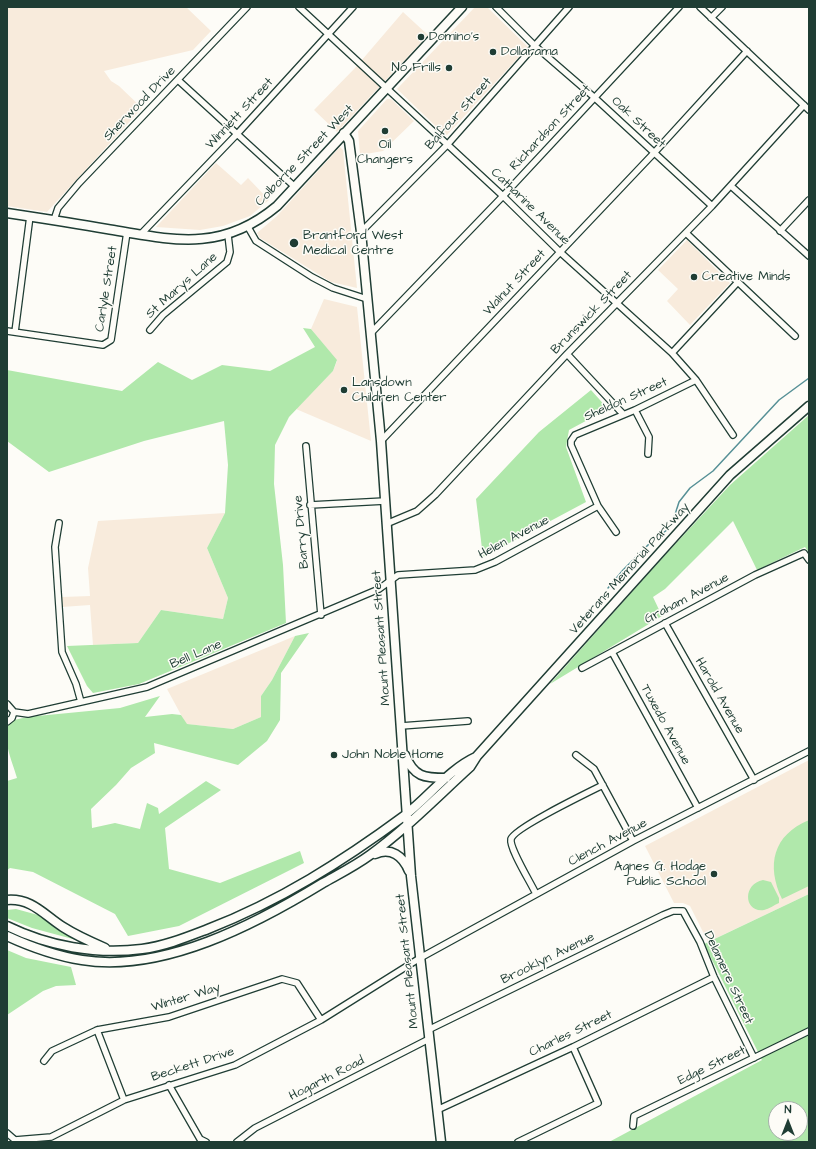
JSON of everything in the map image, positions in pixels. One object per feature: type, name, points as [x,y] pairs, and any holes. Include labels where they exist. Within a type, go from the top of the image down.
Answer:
[{"type":"main road","name":"Colborne Street West","points":[[7,213],[180,240],[196,240],[228,234],[248,227],[277,206],[462,7]]},
{"type":"main road","name":"Mount Pleasant Street","points":[[344,133],[349,141],[361,232],[371,332],[381,441],[411,876],[441,1142]]},
{"type":"main road","name":"Veterans Memorial Parkway","points":[[7,936],[39,950],[83,960],[119,961],[171,954],[222,936],[270,913],[369,856],[408,825],[470,767],[477,756],[730,475],[809,406]]},
{"type":"main road","points":[[402,748],[409,764],[421,776],[429,778],[446,778]]},
{"type":"main road","name":"Veterans Memorial Parkway","points":[[7,926],[35,938],[81,949],[142,949],[169,944],[258,908],[322,872],[406,814],[462,764],[477,756]]},
{"type":"main road","points":[[369,856],[385,851],[397,854],[406,865],[411,876]]},
{"type":"main road","points":[[7,900],[32,903],[63,927],[85,940],[111,950]]},
{"type":"street","name":"Sherwood Drive","points":[[54,220],[58,208],[79,183],[247,7]]},
{"type":"street","name":"Catharine Avenue","points":[[299,7],[503,196],[616,304],[672,353],[696,380],[733,435]]},
{"type":"street","name":"Winniett Street","points":[[141,234],[238,133],[353,7]]},
{"type":"street","name":"Oak Street","points":[[496,7],[535,46],[595,98],[712,206]]},
{"type":"street","name":"Balfour Street","points":[[361,232],[447,145],[569,7]]},
{"type":"street","name":"Richardson Street","points":[[371,332],[503,196],[679,7]]},
{"type":"street","points":[[700,7],[809,110]]},
{"type":"street","points":[[711,18],[722,7]]},
{"type":"street","name":"Walnut Street","points":[[381,441],[654,153],[747,51]]},
{"type":"street","points":[[178,80],[238,133],[295,187]]},
{"type":"street","name":"Brunswick Street","points":[[386,524],[417,511],[435,495],[568,354],[731,186],[804,105]]},
{"type":"street","points":[[731,186],[809,256]]},
{"type":"street","points":[[780,230],[809,200]]},
{"type":"street","points":[[7,331],[15,332],[30,216]]},
{"type":"street","points":[[248,227],[252,236],[259,244],[312,277],[333,288],[367,299]]},
{"type":"street","name":"Carlyle Street","points":[[15,332],[103,346],[111,340],[127,232]]},
{"type":"street","points":[[686,233],[795,336]]},
{"type":"street","name":"St Marys Lane","points":[[150,330],[163,315],[227,262],[230,252],[228,234]]},
{"type":"street","points":[[672,353],[738,283]]},
{"type":"street","points":[[568,354],[622,414]]},
{"type":"street","name":"Sheldon Street","points":[[598,506],[571,445],[571,441],[575,435],[622,414],[635,410],[696,380]]},
{"type":"street","points":[[635,410],[649,437],[648,454]]},
{"type":"street","name":"Barry Drive","points":[[306,446],[310,505],[321,615]]},
{"type":"street","points":[[310,505],[385,501]]},
{"type":"street","points":[[598,506],[616,532]]},
{"type":"street","name":"Helen Avenue","points":[[390,581],[398,575],[475,570],[495,562],[598,506]]},
{"type":"street","points":[[59,523],[55,547],[62,652],[82,702]]},
{"type":"street","name":"Graham Avenue","points":[[582,668],[755,575],[804,553],[809,560]]},
{"type":"street","name":"Bell Lane","points":[[14,712],[28,714],[147,687],[321,615],[379,589],[390,581]]},
{"type":"street","name":"Harold Avenue","points":[[665,623],[754,780]]},
{"type":"street","name":"Tuxedo Avenue","points":[[612,652],[698,808]]},
{"type":"street","points":[[7,704],[14,712],[12,718],[7,722]]},
{"type":"street","points":[[401,726],[468,721]]},
{"type":"street","name":"Clench Avenue","points":[[420,958],[633,841],[809,751]]},
{"type":"street","points":[[576,755],[590,765],[603,785],[633,841]]},
{"type":"street","points":[[536,894],[513,850],[511,839],[513,835],[526,825],[603,785]]},
{"type":"street","name":"Delamere Street","points":[[679,910],[683,911],[690,922],[714,977],[754,1058]]},
{"type":"street","name":"Brooklyn Avenue","points":[[428,1030],[663,915],[679,910]]},
{"type":"street","name":"Beckett Drive","points":[[7,1133],[15,1141],[51,1136],[124,1100],[235,1065],[321,1020],[420,958]]},
{"type":"street","name":"Charles Street","points":[[437,1110],[714,977]]},
{"type":"street","name":"Winter Way","points":[[44,1061],[52,1052],[97,1030],[169,1017],[282,979],[297,983],[321,1020]]},
{"type":"street","points":[[97,1030],[124,1100]]},
{"type":"street","name":"Edge Street","points":[[633,1126],[634,1116],[809,1032]]},
{"type":"street","name":"Hogarth Road","points":[[237,1142],[255,1128],[429,1039]]},
{"type":"street","points":[[518,1142],[598,1104],[573,1046]]},
{"type":"street","points":[[169,1085],[198,1140],[206,1142]]},
{"type":"shaded area","points":[[7,7],[186,7],[211,31],[193,50],[104,71],[111,81],[119,86],[142,108],[47,212],[7,206]]},
{"type":"shaded area","points":[[475,7],[487,7],[528,47],[447,135],[444,134],[397,89]]},
{"type":"shaded area","points":[[403,12],[428,35],[337,132],[314,110],[355,68]]},
{"type":"shaded area","points":[[387,99],[391,99],[414,121],[383,151],[360,155],[358,131]]},
{"type":"shaded area","points":[[340,147],[343,150],[357,288],[331,282],[260,238],[257,233],[277,216]]},
{"type":"shaded area","points":[[216,163],[241,185],[248,178],[269,200],[250,216],[223,226],[200,230],[156,227]]},
{"type":"shaded area","name":"Creative Minds","points":[[687,240],[730,283],[690,325],[667,301],[678,289],[658,270]]},
{"type":"shaded area","points":[[324,299],[357,307],[371,441],[296,409],[333,371],[337,361],[311,329]]},
{"type":"shaded area","points":[[225,513],[207,548],[228,598],[223,619],[161,610],[138,643],[93,645],[90,605],[62,607],[62,597],[90,596],[88,568],[98,521]]},
{"type":"shaded area","points":[[295,636],[272,680],[261,696],[261,717],[233,729],[186,724],[167,689]]},
{"type":"shaded area","name":"Agnes G. Hodge Public School","points":[[809,760],[809,894],[708,942],[690,906],[683,903],[674,903],[645,846]]},
{"type":"green space","points":[[303,328],[311,329],[337,360],[333,371],[289,417],[275,445],[274,484],[283,565],[286,623],[139,684],[93,693],[87,686],[67,646],[138,643],[161,610],[223,619],[228,598],[207,548],[225,513],[228,465],[224,421],[144,441],[49,472],[7,441],[7,370],[122,391],[158,362],[192,380],[222,365],[270,371],[315,347]]},
{"type":"green space","points":[[591,390],[608,409],[569,430],[566,447],[586,502],[483,557],[476,499],[539,432]]},
{"type":"green space","points":[[809,415],[809,553],[805,547],[757,570],[733,521],[665,589],[653,597],[662,616],[550,684],[656,565],[730,485]]},
{"type":"green space","points":[[309,633],[281,673],[280,720],[267,741],[238,765],[154,743],[155,753],[131,768],[91,809],[92,828],[115,823],[140,829],[147,803],[158,808],[159,814],[206,781],[221,790],[165,828],[169,869],[220,883],[300,851],[304,863],[179,926],[128,936],[115,914],[33,872],[10,868],[7,870],[7,781],[17,778],[7,742],[10,721],[27,717],[120,708],[160,696],[145,717],[172,714],[181,715],[187,724],[233,729],[261,717],[261,696],[272,680],[295,636]]},
{"type":"green space","points":[[809,820],[809,886],[782,899],[774,874],[776,852],[780,843],[787,834],[797,826]]},
{"type":"green space","points":[[763,880],[771,882],[779,898],[779,903],[764,910],[757,910],[749,903],[749,892],[751,887]]},
{"type":"green space","points":[[809,894],[809,1142],[609,1142],[762,1060],[704,944]]},
{"type":"green space","points":[[16,909],[38,915],[80,941],[32,928],[7,918],[7,910]]},
{"type":"green space","points":[[7,950],[26,958],[71,967],[76,985],[56,986],[43,991],[7,1015]]},
{"type":"waterway","points":[[608,588],[623,570],[653,540],[667,530],[672,524],[679,502],[690,488],[713,471],[779,400],[809,378]]},
{"type":"place","name":"Domino's","points":[[421,37]]},
{"type":"place","name":"Dollarama","points":[[493,52]]},
{"type":"place","name":"No Frills","points":[[449,68]]},
{"type":"place","name":"Oil Changers","points":[[385,131]]},
{"type":"place","name":"Brantford West Medical Centre","points":[[294,243]]},
{"type":"place","name":"Creative Minds","points":[[694,277]]},
{"type":"place","name":"Lansdown Children Center","points":[[344,390]]},
{"type":"place","name":"John Noble Home","points":[[334,755]]},
{"type":"place","name":"Agnes G. Hodge Public School","points":[[714,874]]}]
